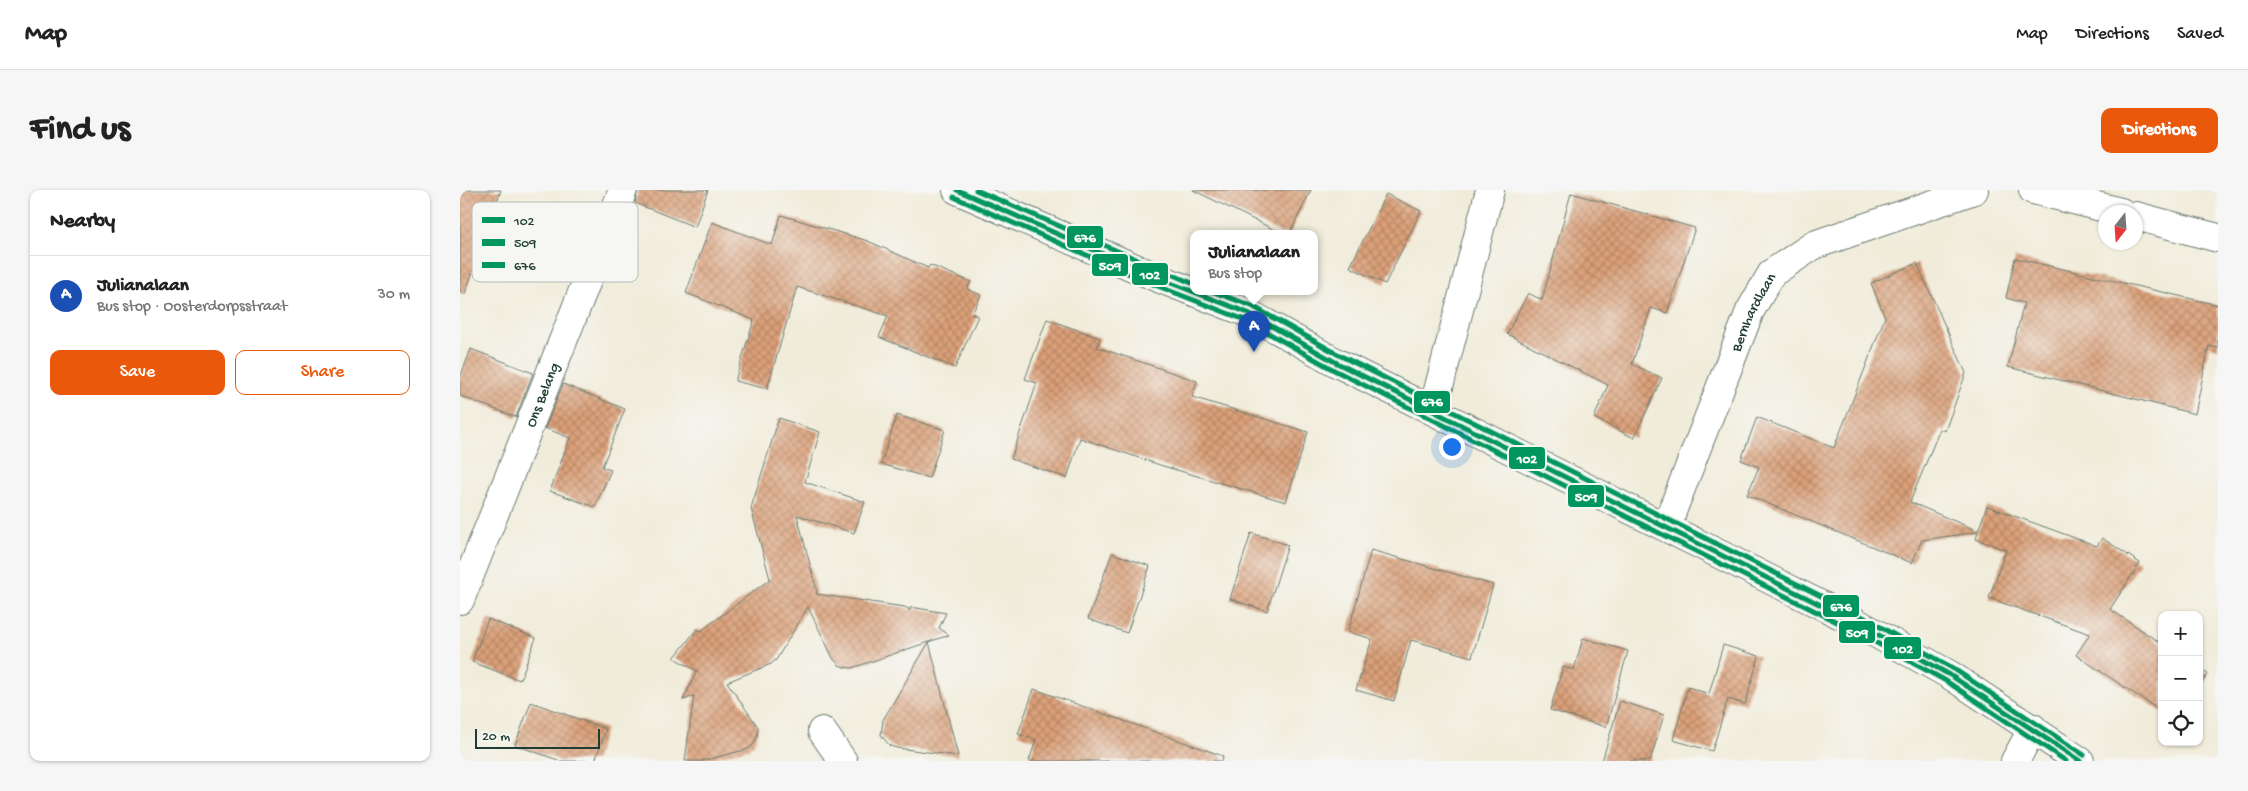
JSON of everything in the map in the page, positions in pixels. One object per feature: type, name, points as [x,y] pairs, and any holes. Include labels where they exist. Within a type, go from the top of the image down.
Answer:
[{"type":"street","name":"Ons Belang","points":[[618,202],[623,190]]},
{"type":"street","points":[[957,190],[1190,290]]},
{"type":"street","points":[[1433,410],[1490,190]]},
{"type":"street","name":"Bernhardlaan","points":[[1666,527],[1750,311],[1772,273],[1814,245],[1974,190]]},
{"type":"street","points":[[2033,190],[2098,206]]},
{"type":"street","points":[[2143,218],[2218,238]]},
{"type":"street","name":"Ons Belang","points":[[460,600],[586,282]]},
{"type":"street","points":[[1202,295],[1248,313],[1337,363],[1859,624],[1950,675],[2033,728],[2080,761]]},
{"type":"street","points":[[2015,761],[2033,728]]},
{"type":"street","points":[[822,731],[843,761]]},
{"type":"building","points":[[460,190],[501,190],[497,202],[472,202],[472,274],[465,294],[460,293]]},
{"type":"building","points":[[638,190],[708,190],[695,227],[635,202]]},
{"type":"building","points":[[1193,190],[1311,190],[1291,230],[1275,230]]},
{"type":"building","points":[[1571,193],[1695,228],[1667,313],[1651,308],[1632,364],[1662,378],[1634,438],[1594,418],[1608,385],[1507,334],[1528,293],[1542,300]]},
{"type":"building","points":[[1386,194],[1421,211],[1385,284],[1350,267]]},
{"type":"building","points":[[781,215],[868,241],[928,268],[930,265],[971,282],[967,289],[981,295],[972,314],[978,316],[955,368],[879,337],[888,316],[797,287],[767,389],[735,381],[754,320],[686,293],[712,222],[772,245]]},
{"type":"building","points":[[2015,258],[2218,305],[2218,348],[2209,346],[2195,414],[2008,367],[2024,303],[2006,298]]},
{"type":"building","points":[[1917,263],[1966,373],[1945,431],[1940,429],[1910,502],[1978,531],[1987,506],[2097,546],[2102,538],[2140,563],[2110,609],[2158,641],[2158,709],[2076,655],[2090,634],[1989,598],[2006,550],[1976,539],[1978,532],[1922,540],[1912,563],[1747,495],[1759,467],[1741,460],[1757,417],[1834,448],[1885,317],[1871,283]]},
{"type":"building","points":[[1047,319],[1100,338],[1097,347],[1197,381],[1192,397],[1308,432],[1286,502],[1163,466],[1080,438],[1067,478],[1011,459],[1037,383],[1025,379]]},
{"type":"building","points":[[471,349],[533,373],[516,417],[460,396],[460,378]]},
{"type":"building","points":[[563,384],[625,409],[602,467],[611,470],[595,507],[550,491],[570,438],[545,428]]},
{"type":"building","points":[[897,415],[945,430],[929,478],[881,464]]},
{"type":"building","points":[[779,418],[820,432],[805,482],[865,502],[854,533],[797,515],[817,591],[816,594],[905,607],[910,610],[911,607],[946,613],[939,628],[949,635],[852,668],[844,667],[839,665],[833,658],[808,607],[776,660],[771,664],[727,682],[758,727],[757,737],[753,745],[748,749],[702,761],[685,761],[694,696],[683,700],[697,671],[674,658],[697,629],[701,631],[770,579],[751,508]]},
{"type":"building","points":[[1251,533],[1288,545],[1267,611],[1230,599]]},
{"type":"building","points":[[1371,550],[1493,585],[1472,657],[1411,640],[1394,701],[1356,690],[1372,639],[1348,632]]},
{"type":"building","points":[[1112,553],[1150,566],[1127,633],[1088,619]]},
{"type":"building","points":[[488,619],[536,638],[520,680],[472,662]]},
{"type":"building","points":[[1583,638],[1628,651],[1606,727],[1550,710],[1563,667],[1574,670]]},
{"type":"building","points":[[929,642],[958,756],[897,748],[890,746],[881,735],[883,720]]},
{"type":"building","points":[[1723,645],[1759,656],[1745,704],[1728,699],[1712,751],[1673,740],[1688,687],[1709,694]]},
{"type":"building","points":[[2203,671],[2208,674],[2203,682]]},
{"type":"building","points":[[1034,689],[1223,756],[1222,761],[1029,761],[1036,740],[1018,734]]},
{"type":"building","points":[[1620,701],[1664,715],[1650,761],[1602,761]]},
{"type":"building","points":[[531,702],[606,729],[595,761],[561,761],[515,745]]},
{"type":"transit line","name":"102","points":[[957,190],[1190,290]]},
{"type":"transit line","name":"676","points":[[976,190],[1190,282]]},
{"type":"transit line","name":"509","points":[[954,197],[1155,285],[1245,320],[1334,370],[1855,631],[1946,681],[2066,761]]},
{"type":"transit line","name":"102","points":[[1202,295],[1248,313],[1337,363],[1859,624],[1950,675],[2080,761]]},
{"type":"transit line","name":"676","points":[[1222,295],[1252,306],[1341,356],[1863,617],[1954,669],[2084,755]]},
{"type":"place","name":"Julianalaan","points":[[1254,352]]}]
